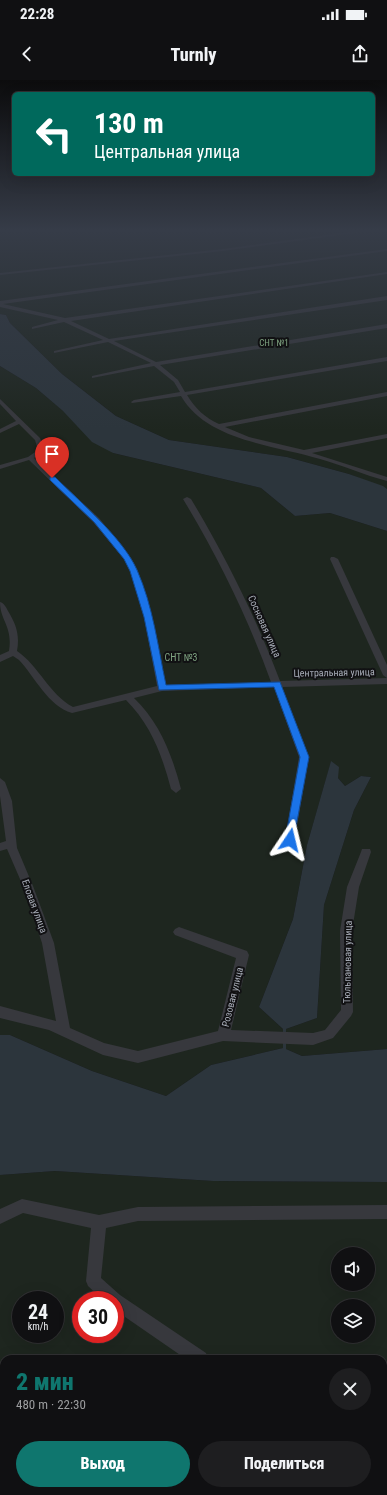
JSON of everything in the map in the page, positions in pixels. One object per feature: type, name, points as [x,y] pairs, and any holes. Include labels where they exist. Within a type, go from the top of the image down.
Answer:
[{"type":"street","points":[[0,304],[50,297]]},
{"type":"street","points":[[34,328],[65,320],[222,297]]},
{"type":"street","points":[[56,352],[110,340],[387,298]]},
{"type":"street","points":[[0,304],[65,320],[110,340],[156,364],[176,381],[191,408],[209,422],[247,438],[301,452],[387,479]]},
{"type":"street","points":[[94,377],[156,364],[387,326]]},
{"type":"street","points":[[134,402],[387,359]]},
{"type":"street","points":[[218,426],[387,394]]},
{"type":"street","points":[[0,401],[38,439],[42,451],[30,458],[0,467]]},
{"type":"street","points":[[0,431],[20,421]]},
{"type":"street","points":[[301,452],[387,436]]},
{"type":"street","points":[[30,458],[96,520],[127,558],[134,571],[148,617],[162,688]]},
{"type":"street","name":"Сосновая улица","points":[[187,499],[212,540],[263,647],[304,757],[290,840]]},
{"type":"street","points":[[334,558],[387,675]]},
{"type":"street","points":[[0,604],[10,621],[16,639],[13,652],[0,659]]},
{"type":"street","name":"Центральная улица","points":[[13,652],[35,670],[61,706],[72,710],[162,688],[387,681]]},
{"type":"street","points":[[128,697],[139,706],[156,731],[169,764],[176,789]]},
{"type":"street","name":"Еловая улица","points":[[0,782],[8,801],[12,848],[48,943],[64,1031]]},
{"type":"street","points":[[0,847],[12,843]]},
{"type":"street","name":"Тюльпановая улица","points":[[0,1012],[50,1025],[103,1049],[138,1057],[223,1035],[313,1039],[329,1034],[346,1012],[346,931],[353,888],[366,852]]},
{"type":"street","name":"Розовая улица","points":[[180,932],[243,955],[223,1035]]},
{"type":"street","points":[[0,1217],[22,1206],[100,1222],[138,1214],[387,1212]]},
{"type":"street","points":[[100,1222],[93,1281],[105,1291]]},
{"type":"street","points":[[124,1306],[194,1355]]},
{"type":"green space","name":"СНТ №1","points":[[0,297],[387,297],[387,489],[349,474],[287,457],[169,440],[116,416],[62,374],[10,323],[6,315],[0,314]]},
{"type":"green space","name":"СНТ №3","points":[[0,366],[36,388],[113,453],[261,488],[295,516],[330,513],[387,531],[387,1049],[302,1056],[286,1049],[286,1029],[317,1018],[324,905],[354,810],[371,777],[361,776],[345,786],[338,778],[331,762],[307,845],[293,919],[259,1007],[283,1029],[283,1048],[211,1065],[166,1096],[92,1071],[10,1035],[0,1035]]},
{"type":"green space","points":[[55,1171],[213,1181],[387,1182],[387,1355],[0,1355],[0,1175]]},
{"type":"shaded area","points":[[0,314],[6,315],[10,323],[62,374],[116,416],[169,440],[287,457],[349,474],[383,486],[387,489],[387,531],[330,513],[295,516],[261,488],[113,453],[92,442],[63,411],[36,388],[0,366]]},
{"type":"shaded area","points":[[331,761],[339,767],[338,778],[345,786],[361,776],[371,777],[354,810],[324,905],[317,1018],[286,1029],[286,1049],[302,1056],[387,1049],[387,1182],[213,1181],[55,1171],[0,1175],[0,1035],[10,1035],[92,1071],[166,1096],[211,1065],[283,1048],[283,1029],[259,1007],[293,919],[307,845]]},
{"type":"route","points":[[52,478],[96,520],[108,537],[127,558],[134,571],[148,617],[162,688],[277,684],[304,757],[290,840]]}]
